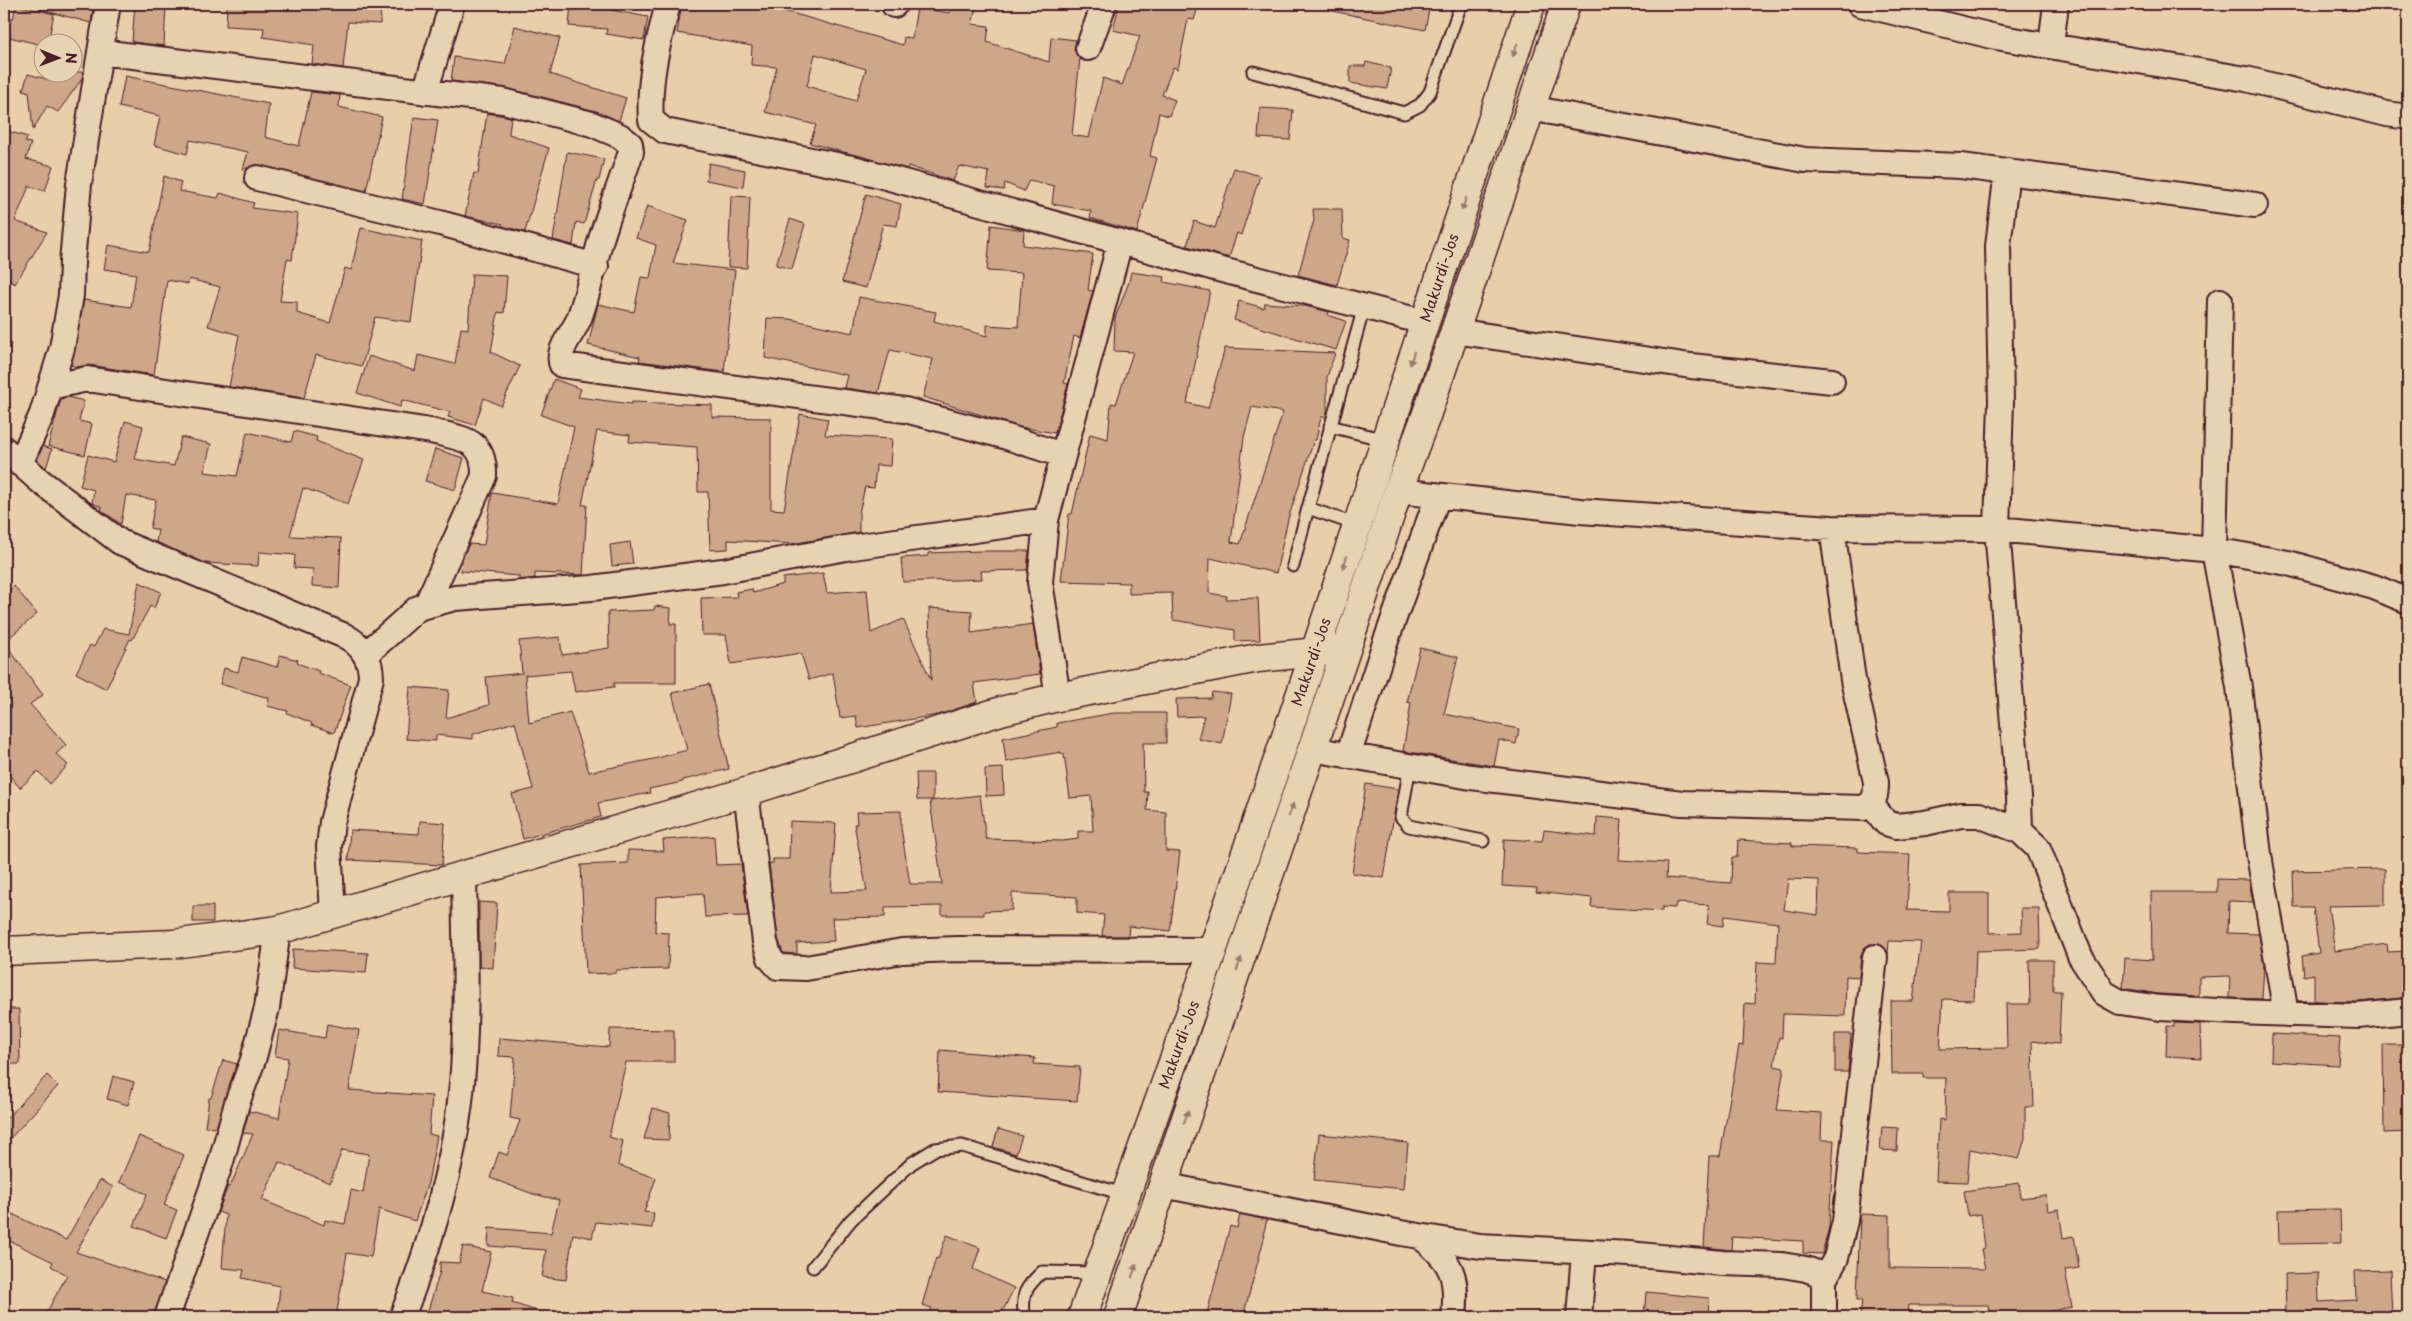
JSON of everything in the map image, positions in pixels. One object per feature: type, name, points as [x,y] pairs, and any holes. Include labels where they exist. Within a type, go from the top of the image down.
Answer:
[{"type":"main road","name":"Makurdi-Jos","points":[[1082,1317],[1213,950],[1315,652],[1531,4]]},
{"type":"main road","name":"Makurdi-Jos","points":[[1118,1317],[1346,650],[1398,490],[1566,4]]},
{"type":"main road","points":[[4,950],[173,944],[278,930],[746,792],[1001,711],[1058,697],[1258,658],[1346,650]]},
{"type":"street","points":[[108,4],[79,184],[71,295],[64,339],[42,414],[12,456],[120,542],[356,642],[365,655],[371,671],[371,678],[332,822],[329,848],[333,913]]},
{"type":"street","points":[[425,92],[452,4]]},
{"type":"street","points":[[668,4],[652,69],[650,95],[651,120],[665,130],[856,169],[1120,242],[1424,322]]},
{"type":"street","points":[[1088,48],[1104,4]]},
{"type":"street","points":[[1860,4],[1950,15],[1996,37],[2246,78],[2408,118]]},
{"type":"street","points":[[2051,45],[2056,4]]},
{"type":"street","points":[[100,52],[503,101],[570,118],[620,136],[630,144],[631,152],[599,246],[596,266],[580,319],[562,351],[560,362],[565,366],[906,410],[1007,437],[1062,455]]},
{"type":"street","points":[[1530,108],[1805,160],[1924,164],[2007,171],[2255,205]]},
{"type":"street","points":[[2007,171],[1998,246],[2001,402],[1997,529],[2019,797],[2020,831]]},
{"type":"street","points":[[257,178],[440,223],[596,266]]},
{"type":"street","points":[[1058,697],[1040,582],[1046,520],[1120,242]]},
{"type":"street","points":[[2220,301],[2214,550],[2239,687],[2260,855],[2286,1014]]},
{"type":"street","points":[[1454,331],[1691,366],[1832,381]]},
{"type":"street","points":[[64,339],[87,379]]},
{"type":"street","points":[[50,387],[87,379],[431,431],[463,439],[474,444],[484,458],[484,476],[426,606]]},
{"type":"street","points":[[1398,490],[1580,511],[1832,528],[1997,529],[2214,550],[2288,563],[2374,587],[2408,601]]},
{"type":"street","points":[[1348,756],[1384,646],[1438,496]]},
{"type":"street","points":[[365,655],[418,608],[455,598],[592,588],[723,571],[846,548],[1046,520]]},
{"type":"street","points":[[1312,749],[1471,777],[1682,802],[1857,808],[1871,804],[1876,796],[1876,782],[1853,680],[1832,528]]},
{"type":"street","points":[[1346,650],[1384,646]]},
{"type":"street","points":[[746,792],[765,942],[770,958],[778,966],[806,968],[902,951],[958,949],[1213,950]]},
{"type":"street","points":[[1871,804],[1886,823],[1896,826],[1925,823],[1961,815],[1979,815],[2020,831],[2038,848],[2080,956],[2104,993],[2120,1002],[2160,1008],[2286,1014],[2358,1016],[2408,1011]]},
{"type":"street","points":[[402,1317],[420,1270],[451,1159],[462,1085],[466,1011],[464,875]]},
{"type":"street","points":[[167,1317],[221,1162],[237,1103],[253,1060],[267,1008],[278,930]]},
{"type":"street","points":[[1824,1317],[1824,1280],[1836,1258],[1845,1221],[1874,957]]},
{"type":"street","points":[[1163,1185],[1480,1246],[1722,1263],[1782,1265],[1806,1269],[1817,1273],[1824,1280]]},
{"type":"street","points":[[1421,1236],[1440,1252],[1452,1273],[1455,1295],[1454,1317]]},
{"type":"street","points":[[1579,1317],[1584,1252]]},
{"type":"lane","points":[[1252,72],[1404,113],[1420,104],[1430,92],[1461,4]]},
{"type":"lane","points":[[1293,566],[1364,307]]},
{"type":"lane","points":[[1330,426],[1385,440]]},
{"type":"lane","points":[[1308,508],[1357,525]]},
{"type":"lane","points":[[1410,766],[1401,817],[1409,826],[1483,841]]},
{"type":"lane","points":[[814,1267],[851,1220],[912,1163],[936,1149],[962,1146],[1126,1195]]},
{"type":"lane","points":[[1024,1317],[1023,1306],[1026,1286],[1042,1272],[1098,1273]]},
{"type":"building","points":[[39,4],[94,4],[91,23],[39,9]]},
{"type":"building","points":[[135,4],[166,4],[164,46],[132,42]]},
{"type":"building","points":[[227,4],[381,4],[380,24],[348,22],[343,68],[312,64],[314,45],[263,37],[264,28],[226,26]]},
{"type":"building","points":[[571,4],[606,4],[606,9],[648,17],[644,40],[606,34],[607,29],[569,26]]},
{"type":"building","points":[[682,4],[782,4],[781,10],[903,45],[904,37],[912,38],[917,8],[950,13],[952,4],[977,4],[972,24],[989,26],[987,42],[1049,62],[1051,37],[1076,40],[1074,50],[1080,58],[1072,135],[1089,138],[1103,78],[1122,85],[1140,36],[1113,30],[1119,4],[1199,4],[1194,20],[1188,19],[1178,69],[1173,67],[1162,95],[1175,100],[1169,116],[1159,113],[1150,156],[1157,158],[1137,232],[1090,218],[1091,211],[1052,204],[1054,186],[1029,180],[1024,191],[1005,183],[1004,190],[987,188],[989,172],[959,166],[953,181],[908,166],[907,169],[810,143],[816,125],[765,112],[777,67],[751,65],[752,46],[677,33]],"holes":[[[815,54],[866,69],[856,101],[807,86]]]},
{"type":"building","points":[[1333,4],[1400,4],[1429,9],[1425,30],[1332,11]]},
{"type":"building","points":[[16,5],[54,14],[50,32],[32,32],[32,43],[9,37],[10,34],[4,33],[4,17],[13,19]]},
{"type":"building","points":[[515,26],[560,38],[550,74],[626,98],[619,121],[596,111],[506,88],[451,81],[454,57],[505,64]]},
{"type":"building","points":[[1366,62],[1391,68],[1387,89],[1350,83],[1350,66],[1365,66]]},
{"type":"building","points":[[28,74],[32,75],[32,82],[80,82],[58,112],[47,106],[33,130],[29,92],[23,90]]},
{"type":"building","points":[[125,76],[269,104],[265,137],[299,146],[311,92],[340,95],[339,107],[382,117],[366,191],[260,165],[243,169],[248,152],[190,140],[187,154],[154,145],[160,116],[119,107]]},
{"type":"building","points":[[1260,108],[1293,110],[1290,140],[1258,138]]},
{"type":"building","points":[[487,113],[511,117],[509,134],[549,148],[525,232],[502,226],[503,224],[465,216],[474,173],[478,174]]},
{"type":"building","points":[[414,117],[438,120],[425,204],[402,199]]},
{"type":"building","points":[[4,130],[28,137],[25,142],[31,143],[26,159],[53,166],[45,191],[29,186],[15,221],[47,232],[15,284],[4,277]]},
{"type":"building","points":[[567,152],[604,159],[584,224],[576,222],[573,245],[553,240]]},
{"type":"building","points":[[709,163],[745,170],[743,187],[706,180]]},
{"type":"building","points":[[1234,168],[1260,176],[1241,235],[1237,233],[1229,258],[1187,246],[1194,221],[1215,228]]},
{"type":"building","points":[[164,176],[181,182],[179,191],[218,198],[220,193],[254,203],[252,208],[298,214],[292,260],[287,259],[280,301],[297,302],[297,313],[330,323],[345,268],[351,270],[361,228],[422,241],[411,322],[375,317],[362,366],[316,355],[304,398],[229,387],[239,335],[208,326],[220,287],[189,279],[188,284],[167,280],[154,375],[89,365],[77,367],[71,365],[84,300],[131,307],[136,274],[104,269],[108,245],[149,252]]},
{"type":"building","points":[[866,194],[901,204],[897,226],[883,224],[866,288],[842,282]]},
{"type":"building","points":[[731,196],[750,197],[747,268],[728,267]]},
{"type":"building","points":[[647,206],[688,220],[673,263],[735,270],[724,372],[639,361],[640,357],[588,345],[598,304],[634,312],[641,277],[650,278],[656,245],[636,238]]},
{"type":"building","points":[[1313,209],[1342,209],[1343,238],[1350,240],[1337,285],[1298,275],[1314,220]]},
{"type":"building","points":[[790,219],[805,224],[792,269],[776,265]]},
{"type":"building","points":[[991,225],[1024,230],[1023,245],[1093,254],[1088,290],[1093,291],[1080,338],[1074,336],[1064,383],[1068,384],[1055,433],[1020,427],[923,397],[933,359],[890,350],[878,393],[844,388],[847,375],[765,358],[767,318],[790,319],[853,333],[859,297],[936,312],[934,321],[987,336],[987,325],[1018,327],[1022,273],[987,271]]},
{"type":"building","points":[[1131,272],[1165,277],[1164,282],[1210,291],[1187,403],[1208,408],[1225,348],[1335,353],[1327,377],[1326,417],[1321,417],[1316,440],[1314,440],[1288,519],[1276,573],[1210,558],[1209,593],[1227,596],[1226,599],[1258,598],[1260,640],[1235,641],[1235,630],[1173,620],[1172,593],[1129,594],[1129,583],[1061,581],[1069,514],[1072,514],[1090,434],[1108,439],[1111,403],[1116,404],[1133,352],[1114,351],[1115,318]],"holes":[[[1252,407],[1283,412],[1240,544],[1231,542],[1244,437]]]},
{"type":"building","points":[[472,274],[507,276],[504,313],[498,312],[491,352],[520,366],[501,406],[484,398],[475,425],[448,417],[450,412],[402,400],[400,407],[357,393],[369,356],[415,371],[418,355],[455,364],[461,328],[468,329]]},
{"type":"building","points":[[1239,301],[1264,308],[1265,303],[1305,306],[1329,312],[1328,315],[1346,321],[1336,350],[1234,320]]},
{"type":"building","points":[[554,379],[581,389],[578,397],[631,404],[632,402],[712,405],[712,417],[771,418],[771,509],[784,510],[800,414],[828,419],[825,435],[892,439],[890,466],[876,465],[874,488],[865,487],[859,513],[859,532],[792,544],[728,540],[728,549],[710,550],[708,492],[698,492],[697,447],[629,442],[630,435],[597,431],[582,505],[587,505],[583,575],[535,573],[535,578],[519,580],[519,576],[461,571],[462,559],[469,544],[484,545],[492,493],[558,504],[574,427],[541,415]]},
{"type":"building","points":[[68,397],[84,401],[79,421],[92,424],[85,455],[48,446],[61,399]]},
{"type":"building","points":[[125,421],[143,426],[135,459],[174,466],[181,437],[211,444],[204,472],[237,476],[247,432],[291,442],[294,431],[317,437],[316,441],[364,460],[348,504],[303,488],[290,536],[341,538],[339,588],[312,586],[313,569],[294,568],[295,555],[259,552],[258,566],[205,563],[156,542],[158,530],[150,528],[156,500],[126,495],[121,524],[101,510],[102,507],[92,503],[94,490],[80,486],[88,455],[114,462]]},
{"type":"building","points":[[43,446],[52,449],[46,468],[37,460]]},
{"type":"building","points":[[435,449],[464,458],[455,490],[425,481]]},
{"type":"building","points":[[630,542],[633,564],[612,566],[610,545]]},
{"type":"building","points":[[1029,551],[1027,570],[981,571],[982,579],[903,582],[901,558],[928,556],[928,553]]},
{"type":"building","points":[[823,573],[827,593],[867,590],[871,633],[903,619],[931,680],[929,608],[972,611],[971,633],[1033,624],[1040,674],[974,683],[977,702],[938,715],[858,728],[856,716],[840,718],[833,673],[809,680],[801,653],[731,664],[726,635],[702,635],[701,598],[737,597],[736,592],[752,589],[753,593],[783,584],[783,578]]},
{"type":"building","points":[[139,582],[161,592],[154,608],[150,606],[132,640],[130,639],[106,689],[76,673],[90,645],[94,647],[103,629],[129,634]]},
{"type":"building","points":[[14,586],[37,614],[4,642],[4,595]]},
{"type":"building","points":[[655,606],[671,608],[670,624],[676,624],[676,683],[614,683],[614,687],[575,692],[571,671],[525,675],[529,723],[570,712],[589,772],[654,759],[687,750],[672,693],[709,684],[729,769],[649,789],[650,793],[598,803],[601,817],[523,839],[512,794],[533,789],[515,722],[473,734],[473,739],[436,735],[436,741],[406,739],[410,687],[449,690],[446,718],[489,705],[486,677],[522,673],[519,641],[560,637],[562,655],[609,648],[608,612],[654,610]]},
{"type":"building","points":[[4,642],[43,695],[30,704],[66,745],[56,754],[68,765],[50,784],[38,771],[20,788],[4,769]]},
{"type":"building","points":[[1420,648],[1458,657],[1444,714],[1519,729],[1516,744],[1499,740],[1494,766],[1403,751],[1411,703],[1407,702]]},
{"type":"building","points":[[280,655],[298,660],[297,663],[319,671],[318,673],[351,685],[334,733],[311,725],[312,723],[287,713],[288,711],[267,706],[269,698],[220,684],[224,668],[238,672],[242,657],[277,667]]},
{"type":"building","points":[[1212,692],[1231,694],[1222,744],[1198,739],[1204,716],[1177,717],[1176,699],[1211,698]]},
{"type":"building","points":[[1114,713],[1166,713],[1166,743],[1143,743],[1144,792],[1148,792],[1147,810],[1166,812],[1166,851],[1180,852],[1170,931],[1129,926],[1128,936],[1102,936],[1104,915],[1077,913],[1077,897],[1012,893],[1012,910],[984,911],[984,915],[942,915],[942,906],[885,907],[885,917],[832,918],[834,941],[797,943],[797,954],[784,953],[782,951],[778,939],[769,863],[773,863],[773,859],[789,859],[790,821],[836,823],[831,892],[867,891],[854,824],[857,824],[856,812],[901,811],[901,828],[910,884],[942,884],[930,801],[980,795],[986,839],[1063,841],[1078,839],[1078,831],[1093,831],[1091,796],[1070,798],[1064,754],[1061,754],[1061,752],[1006,762],[1003,738],[1057,727],[1057,723]]},
{"type":"building","points":[[1003,768],[1004,795],[986,796],[985,769]]},
{"type":"building","points":[[916,773],[933,773],[933,800],[917,800]]},
{"type":"building","points":[[1366,784],[1398,789],[1384,878],[1352,873]]},
{"type":"building","points":[[1597,817],[1622,819],[1619,860],[1667,863],[1666,878],[1731,883],[1732,857],[1737,857],[1738,840],[1792,843],[1792,846],[1858,848],[1858,852],[1910,854],[1907,910],[1949,911],[1949,893],[1989,893],[1989,933],[2022,932],[2021,908],[2039,908],[2040,949],[1976,951],[1974,1000],[1943,999],[1940,1049],[2007,1048],[2006,1004],[2030,1004],[2029,960],[2053,960],[2053,991],[2061,991],[2059,1044],[2032,1041],[2034,1107],[2025,1107],[2025,1138],[2019,1159],[1970,1149],[1967,1182],[1936,1181],[1939,1119],[1945,1120],[1946,1078],[1923,1078],[1923,1074],[1892,1074],[1891,1001],[1913,1001],[1921,942],[1889,941],[1888,955],[1883,946],[1870,944],[1864,948],[1861,955],[1859,977],[1846,976],[1845,1016],[1783,1014],[1782,1038],[1779,1037],[1774,1066],[1784,1068],[1777,1110],[1822,1113],[1821,1140],[1834,1140],[1829,1227],[1822,1254],[1803,1253],[1803,1241],[1732,1237],[1731,1250],[1704,1247],[1709,1156],[1720,1156],[1739,1045],[1743,1046],[1745,1003],[1755,1004],[1757,962],[1776,963],[1778,923],[1724,916],[1723,926],[1707,924],[1709,905],[1676,903],[1675,908],[1662,907],[1662,911],[1591,907],[1592,898],[1536,892],[1537,888],[1502,886],[1504,839],[1542,841],[1544,830],[1596,836]],"holes":[[[1788,879],[1819,880],[1818,915],[1784,910]]]},
{"type":"building","points":[[420,821],[445,823],[442,865],[348,860],[350,830],[419,834]]},
{"type":"building","points":[[714,836],[716,865],[741,864],[748,916],[705,917],[703,893],[656,897],[655,932],[669,933],[668,969],[616,970],[616,973],[586,974],[581,865],[628,863],[628,850],[664,851],[663,840]]},
{"type":"building","points":[[2385,869],[2385,905],[2328,906],[2335,951],[2387,944],[2388,952],[2408,951],[2408,967],[2403,967],[2404,998],[2358,1002],[2314,1001],[2314,974],[2304,976],[2302,956],[2319,953],[2313,907],[2294,907],[2293,871]]},
{"type":"building","points":[[2217,879],[2249,880],[2253,902],[2229,901],[2228,933],[2259,934],[2264,965],[2262,999],[2229,998],[2230,976],[2199,977],[2199,996],[2158,994],[2123,988],[2125,958],[2152,960],[2151,892],[2217,892]]},
{"type":"building","points":[[479,902],[497,903],[493,968],[479,967]]},
{"type":"building","points":[[193,906],[213,906],[213,922],[193,922]]},
{"type":"building","points":[[293,949],[368,953],[366,973],[292,968]]},
{"type":"building","points":[[4,1009],[19,1009],[20,1064],[4,1064]]},
{"type":"building","points":[[2174,1023],[2200,1024],[2201,1058],[2166,1056],[2167,1026],[2174,1027]]},
{"type":"building","points":[[327,1024],[359,1030],[349,1090],[432,1096],[429,1134],[437,1136],[428,1183],[415,1221],[379,1209],[371,1257],[347,1253],[336,1317],[277,1317],[280,1286],[242,1278],[244,1270],[222,1268],[226,1215],[218,1212],[228,1186],[230,1187],[253,1134],[243,1133],[249,1111],[279,1118],[288,1058],[275,1056],[279,1030],[325,1038]],"holes":[[[342,1150],[369,1154],[363,1193],[351,1190],[345,1224],[325,1220],[324,1225],[262,1200],[279,1162],[330,1183]]]},
{"type":"building","points":[[610,1029],[674,1030],[674,1062],[626,1062],[609,1137],[623,1141],[618,1165],[656,1178],[644,1212],[654,1213],[652,1228],[596,1222],[592,1238],[573,1234],[566,1280],[542,1277],[546,1250],[488,1246],[489,1228],[551,1233],[559,1200],[533,1194],[490,1178],[499,1152],[507,1155],[520,1120],[510,1118],[515,1057],[498,1056],[499,1038],[609,1047]]},
{"type":"building","points":[[1835,1034],[1851,1034],[1848,1072],[1835,1072]]},
{"type":"building","points":[[2272,1034],[2340,1038],[2338,1065],[2271,1061]]},
{"type":"building","points":[[2383,1045],[2408,1045],[2408,1132],[2384,1133]]},
{"type":"building","points":[[940,1050],[1035,1058],[1034,1064],[1080,1067],[1077,1101],[938,1092]]},
{"type":"building","points":[[223,1060],[237,1064],[216,1128],[205,1127],[209,1098],[211,1098]]},
{"type":"building","points":[[47,1075],[58,1086],[4,1145],[4,1121]]},
{"type":"building","points":[[113,1076],[134,1082],[128,1105],[107,1099]]},
{"type":"building","points":[[653,1108],[670,1113],[669,1140],[644,1139]]},
{"type":"building","points":[[1882,1127],[1898,1128],[1897,1151],[1880,1150]]},
{"type":"building","points":[[998,1129],[1022,1136],[1016,1154],[993,1147]]},
{"type":"building","points":[[1319,1134],[1408,1143],[1404,1189],[1314,1180]]},
{"type":"building","points":[[139,1136],[184,1155],[164,1205],[177,1210],[166,1238],[134,1226],[147,1194],[119,1182]]},
{"type":"building","points":[[100,1180],[113,1187],[76,1252],[165,1282],[154,1317],[44,1317],[67,1275],[51,1266],[53,1262],[4,1238],[4,1210],[66,1240]]},
{"type":"building","points":[[2019,1183],[2021,1198],[2046,1195],[2048,1211],[2059,1209],[2063,1238],[2074,1236],[2079,1268],[2065,1270],[2072,1307],[2019,1317],[1990,1317],[1988,1305],[1908,1305],[1907,1317],[1860,1317],[1862,1300],[1857,1300],[1860,1214],[1890,1215],[1890,1268],[1985,1269],[1981,1249],[1985,1248],[1981,1214],[1968,1216],[1964,1191]]},
{"type":"building","points":[[2340,1209],[2341,1243],[2279,1244],[2278,1210]]},
{"type":"building","points":[[1240,1214],[1267,1220],[1263,1235],[1265,1235],[1243,1317],[1206,1317],[1230,1226],[1237,1228]]},
{"type":"building","points":[[947,1235],[980,1248],[973,1269],[1014,1288],[1000,1317],[928,1317],[932,1308],[922,1305],[936,1258],[938,1259]]},
{"type":"building","points":[[463,1246],[491,1252],[482,1291],[513,1298],[512,1303],[546,1314],[546,1317],[426,1317],[440,1271],[440,1262],[459,1263]]},
{"type":"building","points":[[2390,1270],[2392,1317],[2286,1317],[2285,1274],[2318,1273],[2319,1302],[2356,1300],[2355,1271]]},
{"type":"building","points":[[1646,1292],[1709,1298],[1708,1317],[1644,1317]]}]
